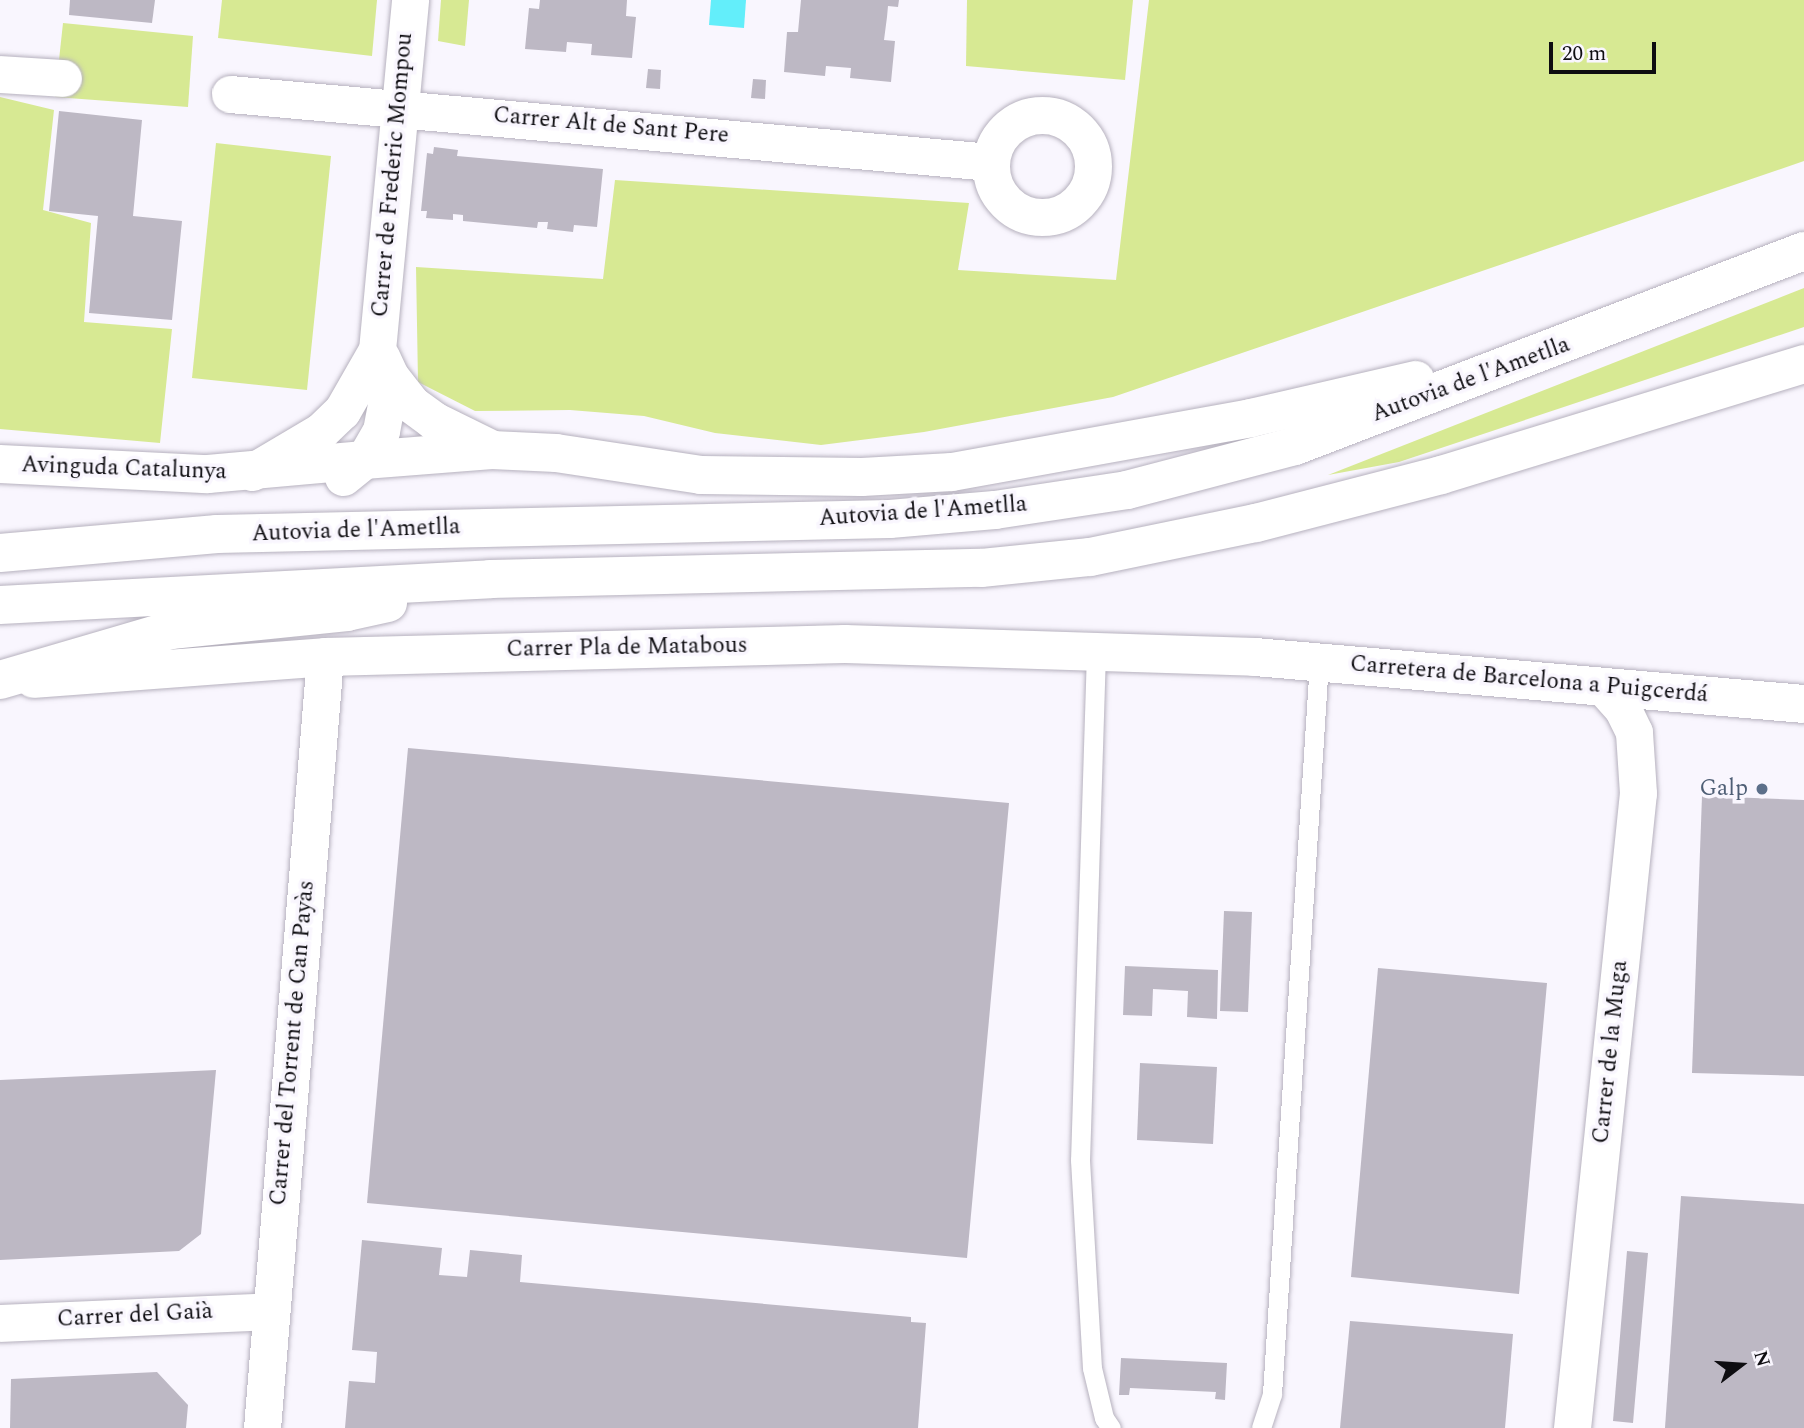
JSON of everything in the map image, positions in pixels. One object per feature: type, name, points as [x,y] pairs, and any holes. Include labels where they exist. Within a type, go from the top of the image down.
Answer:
[{"type":"main road","name":"Autovia de l'Ametlla","points":[[0,554],[217,534],[890,519],[995,510],[1127,490],[1295,446],[1558,348],[1804,251]]},
{"type":"main road","points":[[249,474],[305,462],[492,450],[556,453],[701,475],[835,477],[952,472],[1251,418],[1558,348]]},
{"type":"main road","points":[[384,364],[411,404],[434,421],[492,450]]},
{"type":"main road","points":[[0,606],[490,579],[981,568],[1090,557],[1256,523],[1441,475],[1804,364]]},
{"type":"main road","name":"Avinguda Catalunya","points":[[0,464],[249,474]]},
{"type":"main road","points":[[0,681],[171,630],[347,612],[490,579]]},
{"type":"main road","name":"Carrer Pla de Matabous","points":[[0,681],[326,657],[792,645],[1255,657]]},
{"type":"main road","name":"Carretera de Barcelona a Puigcerdá","points":[[1255,657],[1804,704]]},
{"type":"street","name":"Carrer de Frederic Mompou","points":[[384,364],[399,106],[410,0]]},
{"type":"street","points":[[0,74],[62,78]]},
{"type":"street","name":"Carrer Alt de Sant Pere","points":[[230,94],[399,106],[991,162]]},
{"type":"street","points":[[364,460],[381,431],[384,364]]},
{"type":"street","name":"Avinguda Catalunya","points":[[249,474],[321,430],[384,364]]},
{"type":"street","name":"Carrer del Torrent de Can Payàs","points":[[262,1428],[326,657]]},
{"type":"street","name":"Carrer de la Muga","points":[[1572,1428],[1638,793],[1634,732],[1623,709],[1602,686]]},
{"type":"street","name":"Carrer del Gaià","points":[[0,1323],[271,1311]]},
{"type":"lane","points":[[1096,652],[1080,1160],[1092,1368],[1104,1418],[1111,1428]]},
{"type":"lane","points":[[1261,1428],[1272,1394],[1319,662]]},
{"type":"green space","points":[[222,0],[377,0],[372,56],[218,38]]},
{"type":"green space","points":[[441,0],[469,0],[465,46],[438,41]]},
{"type":"green space","points":[[967,0],[1133,0],[1125,80],[966,66]]},
{"type":"green space","points":[[1149,0],[1804,0],[1804,161],[1113,397],[924,432],[821,445],[715,433],[644,416],[570,410],[475,411],[418,382],[416,267],[603,279],[615,180],[969,203],[958,270],[1116,280]]},
{"type":"green space","points":[[63,23],[193,36],[188,107],[55,97]]},
{"type":"green space","points":[[0,97],[54,110],[43,210],[91,223],[84,322],[172,329],[160,443],[0,429]]},
{"type":"green space","points":[[216,143],[331,156],[307,390],[192,378]]},
{"type":"green space","points":[[1804,288],[1804,327],[1399,462],[1328,475]]},
{"type":"water","points":[[711,0],[746,0],[744,28],[709,25]]},
{"type":"building","points":[[70,0],[155,0],[152,23],[69,15]]},
{"type":"building","points":[[540,0],[627,0],[626,16],[636,17],[632,58],[591,55],[592,44],[567,42],[566,52],[525,49],[529,8],[539,9]]},
{"type":"building","points":[[801,0],[899,0],[898,7],[888,6],[884,40],[895,41],[891,82],[850,78],[851,68],[826,66],[825,76],[784,72],[787,32],[798,32]]},
{"type":"building","points":[[648,69],[661,70],[660,89],[646,88]]},
{"type":"building","points":[[753,79],[766,80],[765,99],[751,98]]},
{"type":"building","points":[[59,111],[142,120],[133,216],[182,221],[172,320],[89,313],[98,216],[49,211]]},
{"type":"building","points":[[434,147],[458,150],[457,156],[603,169],[597,227],[574,225],[573,232],[547,229],[548,222],[538,222],[537,228],[463,221],[463,215],[453,214],[453,220],[426,218],[427,211],[421,211],[427,153],[433,154]]},
{"type":"building","points":[[408,748],[1009,803],[967,1258],[367,1203]]},
{"type":"building","points":[[1702,796],[1804,800],[1804,1076],[1692,1073]]},
{"type":"building","points":[[1224,911],[1252,912],[1248,1012],[1220,1011]]},
{"type":"building","points":[[1125,966],[1218,970],[1217,1019],[1187,1017],[1188,991],[1153,989],[1152,1016],[1123,1015]]},
{"type":"building","points":[[1378,968],[1547,983],[1519,1294],[1351,1277]]},
{"type":"building","points":[[1140,1063],[1217,1067],[1213,1144],[1137,1140]]},
{"type":"building","points":[[216,1070],[201,1234],[179,1251],[0,1260],[0,1080]]},
{"type":"building","points":[[1681,1196],[1804,1204],[1804,1428],[1665,1428]]},
{"type":"building","points":[[362,1240],[442,1248],[439,1275],[467,1277],[470,1250],[522,1255],[520,1282],[911,1317],[911,1322],[926,1323],[918,1428],[345,1428],[349,1381],[375,1383],[377,1352],[352,1350]]},
{"type":"building","points":[[1627,1251],[1648,1253],[1633,1423],[1613,1421]]},
{"type":"building","points":[[1350,1321],[1513,1334],[1505,1428],[1340,1428]]},
{"type":"building","points":[[1121,1358],[1227,1363],[1225,1400],[1215,1399],[1216,1392],[1130,1388],[1129,1395],[1119,1395]]},
{"type":"building","points":[[157,1372],[188,1405],[186,1428],[10,1428],[11,1379]]},
{"type":"place","name":"Galp","points":[[1762,789]]}]
